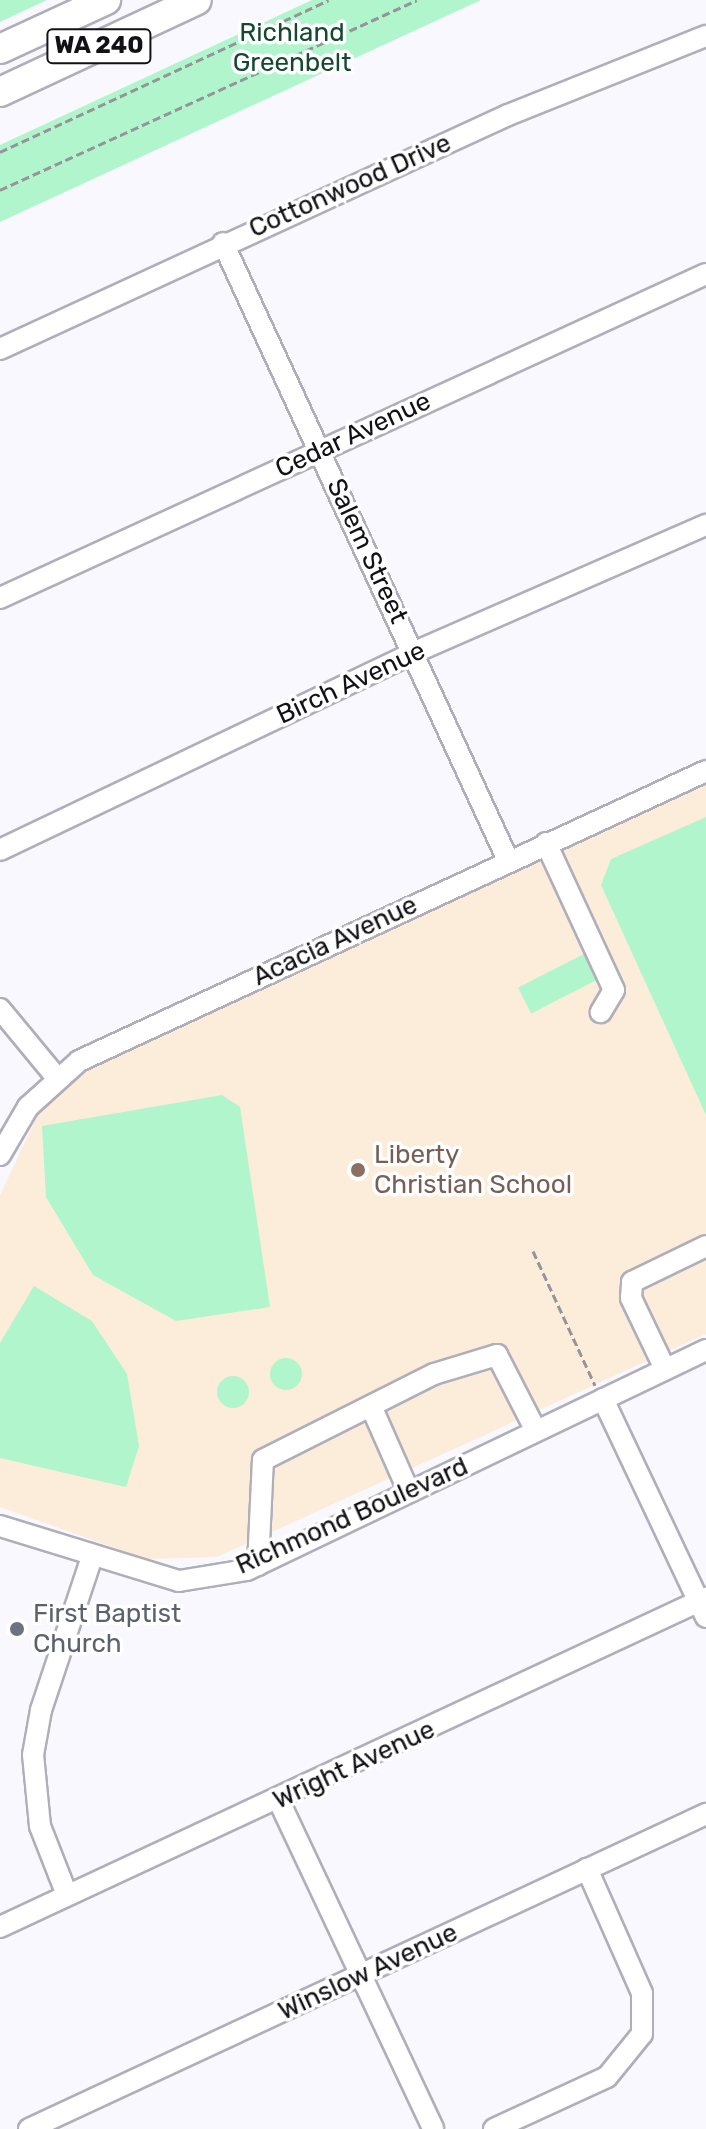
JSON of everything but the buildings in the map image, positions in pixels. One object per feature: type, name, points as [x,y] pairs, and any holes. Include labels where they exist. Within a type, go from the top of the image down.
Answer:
[{"type":"highway","name":"WA 240","points":[[0,49],[106,0]]},
{"type":"highway","name":"WA 240","points":[[0,92],[197,0]]},
{"type":"street","name":"Cottonwood Drive","points":[[0,349],[223,243],[706,36]]},
{"type":"street","name":"Salem Street","points":[[223,243],[415,652],[508,860]]},
{"type":"street","name":"Cedar Avenue","points":[[0,598],[706,274]]},
{"type":"street","name":"Birch Avenue","points":[[0,850],[415,652],[706,525]]},
{"type":"street","name":"Acacia Avenue","points":[[0,1155],[20,1118],[57,1078],[89,1056],[706,771]]},
{"type":"street","points":[[546,843],[614,990],[601,1012]]},
{"type":"street","points":[[0,1009],[57,1078]]},
{"type":"street","points":[[665,1369],[631,1298],[632,1282],[706,1246]]},
{"type":"street","name":"Richmond Boulevard","points":[[0,1526],[91,1560],[179,1581],[258,1565],[706,1350]]},
{"type":"street","points":[[258,1565],[263,1460],[446,1369],[497,1355],[536,1431]]},
{"type":"street","points":[[603,1399],[704,1605]]},
{"type":"street","points":[[371,1406],[409,1492]]},
{"type":"street","points":[[67,1895],[40,1826],[33,1755],[91,1560]]},
{"type":"street","name":"Wright Avenue","points":[[0,1927],[704,1605]]},
{"type":"street","points":[[279,1801],[433,2129]]},
{"type":"street","name":"Winslow Avenue","points":[[29,2129],[706,1814]]},
{"type":"street","points":[[494,2129],[607,2077],[642,2034],[639,1984],[587,1869]]},
{"type":"path","points":[[0,152],[329,0]]},
{"type":"path","points":[[0,190],[417,0]]},
{"type":"path","points":[[533,1251],[603,1399]]},
{"type":"shaded area","name":"Liberty Christian School","points":[[706,782],[706,1334],[217,1557],[146,1559],[0,1507],[0,1195],[40,1110],[89,1070]]},
{"type":"green space","points":[[0,0],[47,0],[0,22]]},
{"type":"green space","name":"Richland Greenbelt","points":[[312,0],[481,0],[0,222],[0,145]]},
{"type":"green space","points":[[706,817],[706,1115],[601,885],[611,859]]},
{"type":"green space","points":[[584,954],[597,980],[531,1013],[518,988]]},
{"type":"green space","points":[[222,1095],[240,1107],[270,1307],[176,1321],[93,1275],[46,1197],[42,1126]]},
{"type":"green space","points":[[34,1286],[92,1321],[127,1374],[139,1446],[126,1487],[0,1458],[0,1343]]},
{"type":"green space","points":[[286,1358],[297,1363],[302,1374],[297,1385],[286,1390],[275,1385],[270,1374],[275,1363]]},
{"type":"green space","points":[[233,1376],[244,1381],[249,1392],[244,1403],[233,1408],[222,1403],[217,1392],[222,1381]]},
{"type":"place","name":"Liberty Christian School","points":[[358,1170]]},
{"type":"place","name":"First Baptist Church","points":[[17,1629]]}]
